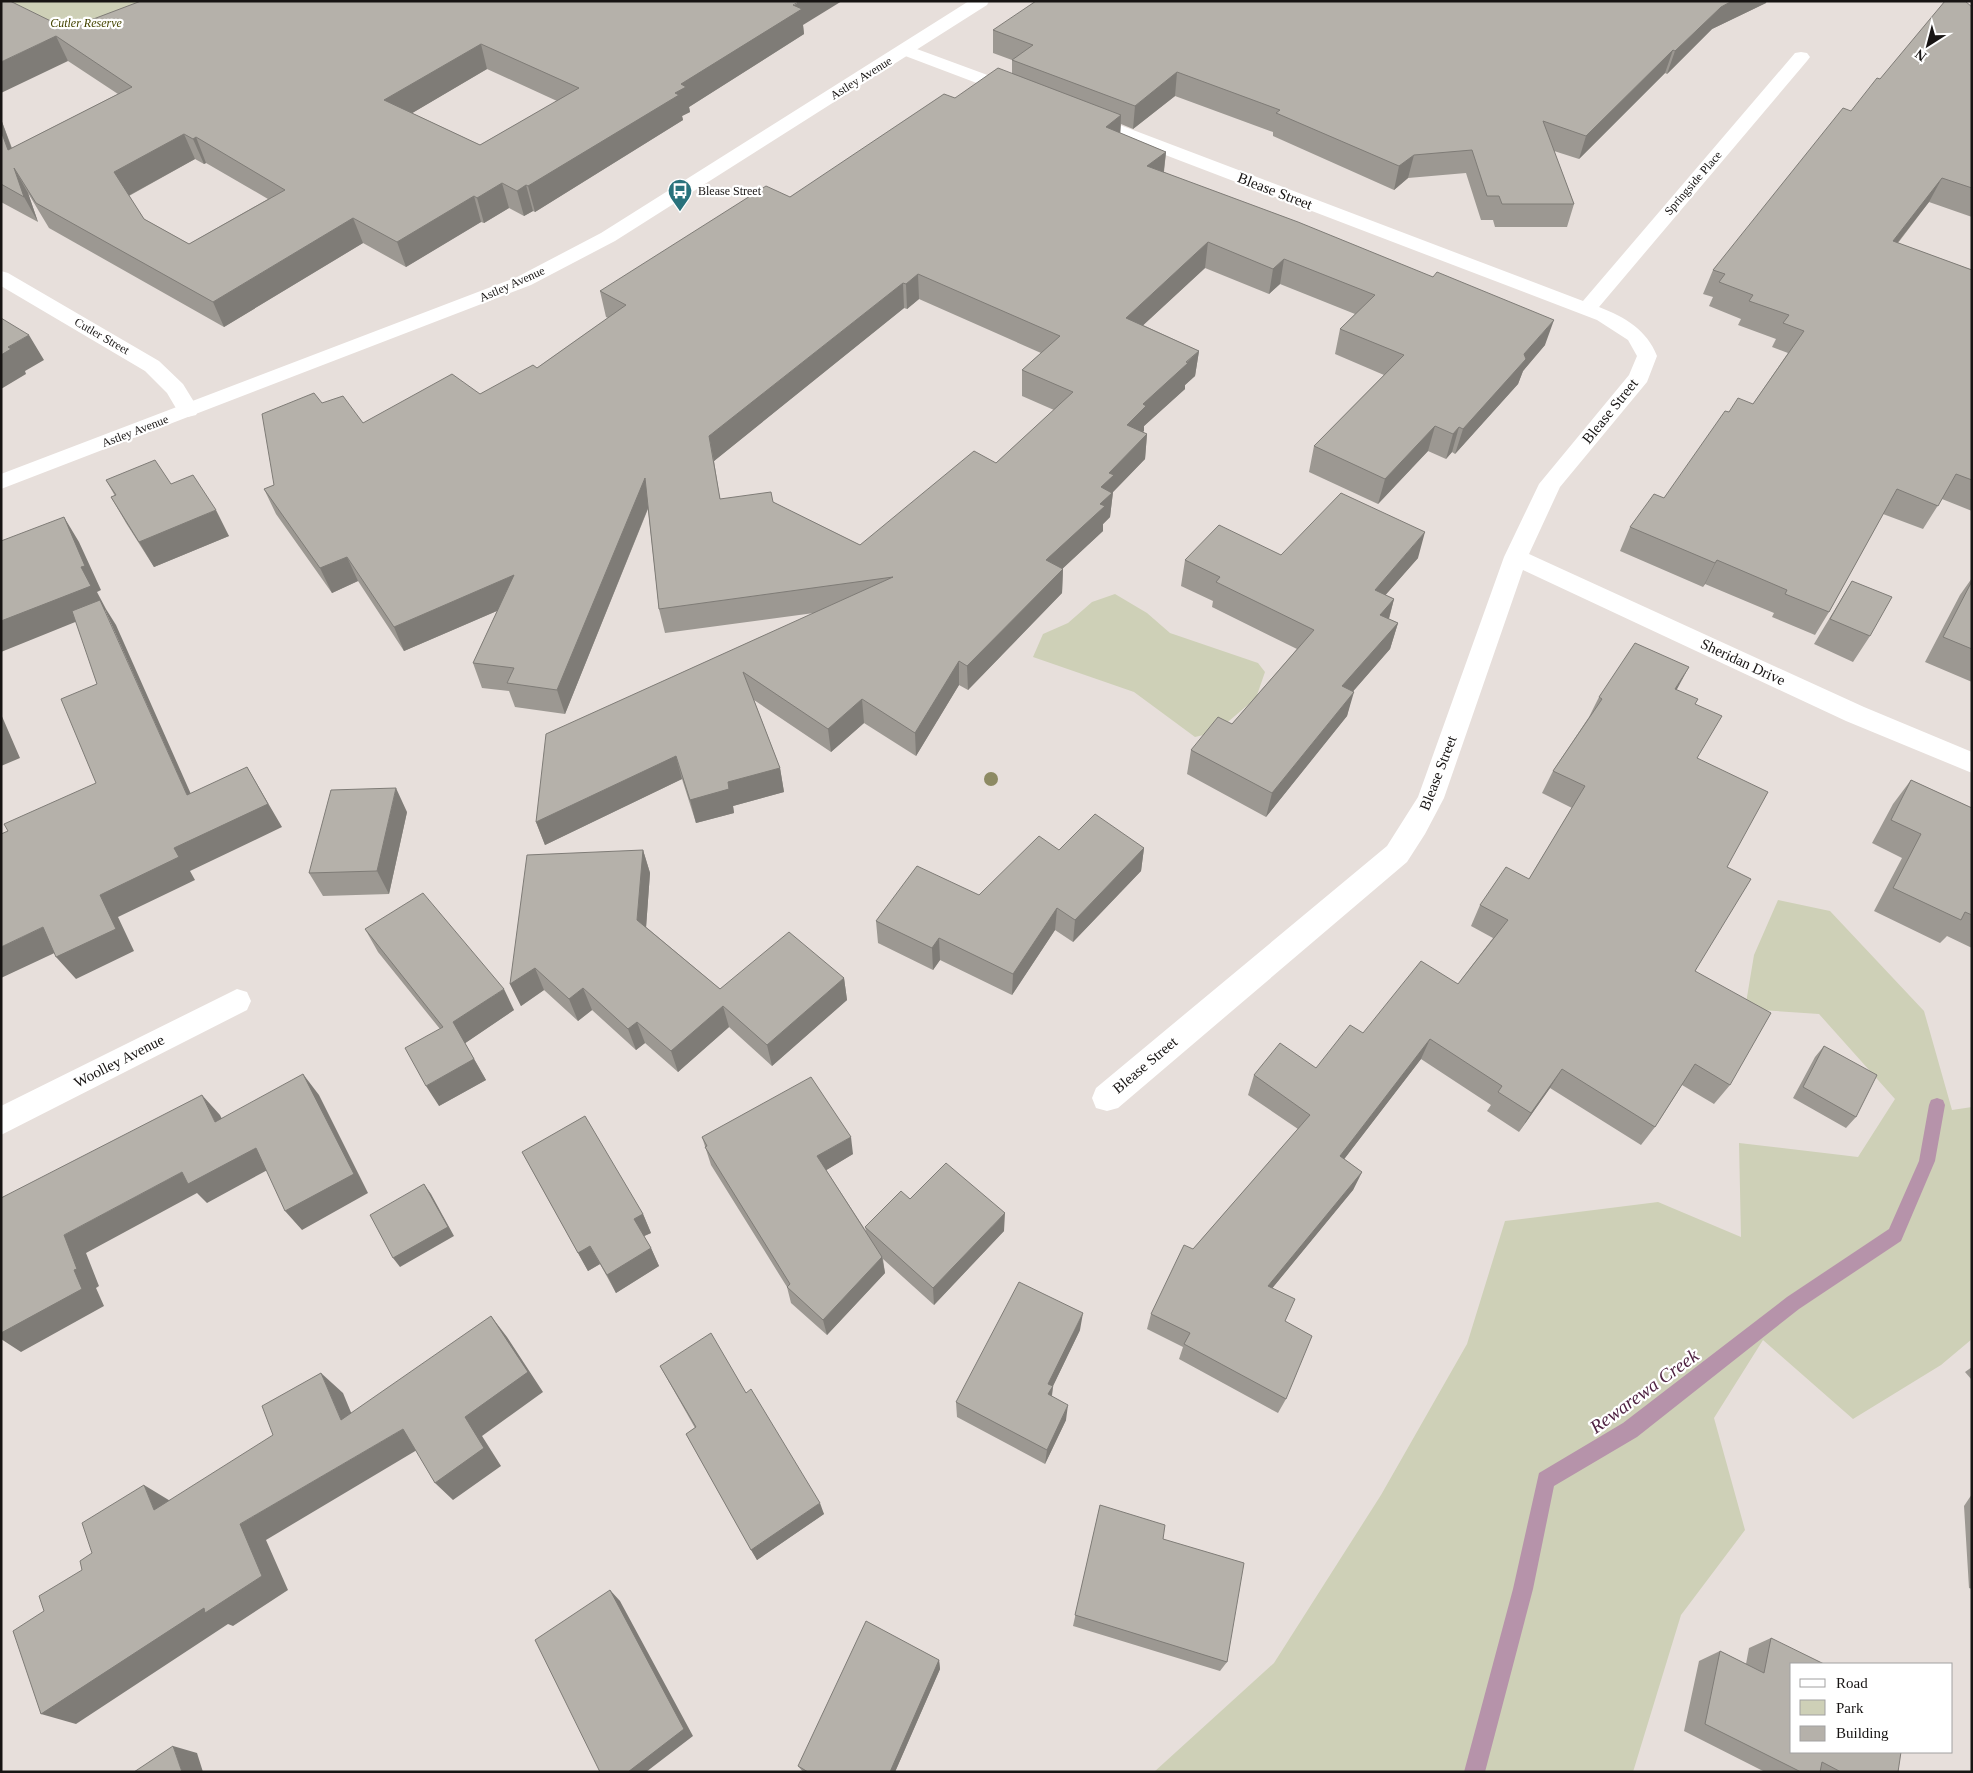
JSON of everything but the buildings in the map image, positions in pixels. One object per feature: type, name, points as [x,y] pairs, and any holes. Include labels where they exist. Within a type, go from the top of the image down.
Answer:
[{"type":"street","name":"Astley Avenue","points":[[1,482],[532,277],[608,237],[981,1]]},
{"type":"street","points":[[906,50],[1038,100]]},
{"type":"street","name":"Springside Place","points":[[1586,310],[1801,57]]},
{"type":"street","name":"Blease Street","points":[[1066,110],[1604,316],[1636,335],[1643,344],[1647,356],[1639,377],[1550,484],[1516,556],[1432,798],[1397,854],[1107,1098]]},
{"type":"street","name":"Cutler Street","points":[[1,277],[152,366],[175,388],[188,410]]},
{"type":"street","name":"Sheridan Drive","points":[[1516,556],[1855,714],[1972,763]]},
{"type":"street","name":"Woolley Avenue","points":[[1,1121],[237,1001]]},
{"type":"green space","name":"Cutler Reserve","points":[[1,1],[180,1],[88,48]]},
{"type":"green space","points":[[1115,594],[1147,613],[1170,633],[1258,663],[1265,672],[1256,698],[1216,732],[1195,737],[1134,692],[1033,657],[1043,634],[1068,623],[1092,602]]},
{"type":"green space","points":[[1778,900],[1830,911],[1924,1011],[1952,1110],[1972,1107],[1972,1339],[1941,1365],[1853,1419],[1763,1340],[1714,1418],[1745,1530],[1681,1615],[1633,1772],[1154,1772],[1274,1663],[1381,1495],[1467,1344],[1505,1221],[1658,1202],[1741,1237],[1739,1143],[1858,1157],[1895,1099],[1819,1014],[1745,1009],[1754,955]]},
{"type":"waterway","name":"Rewarewa Creek","points":[[1474,1772],[1523,1589],[1546,1480],[1630,1430],[1793,1303],[1895,1235],[1927,1161],[1937,1105]]},
{"type":"place","name":"Blease Street","points":[[680,212]]}]
